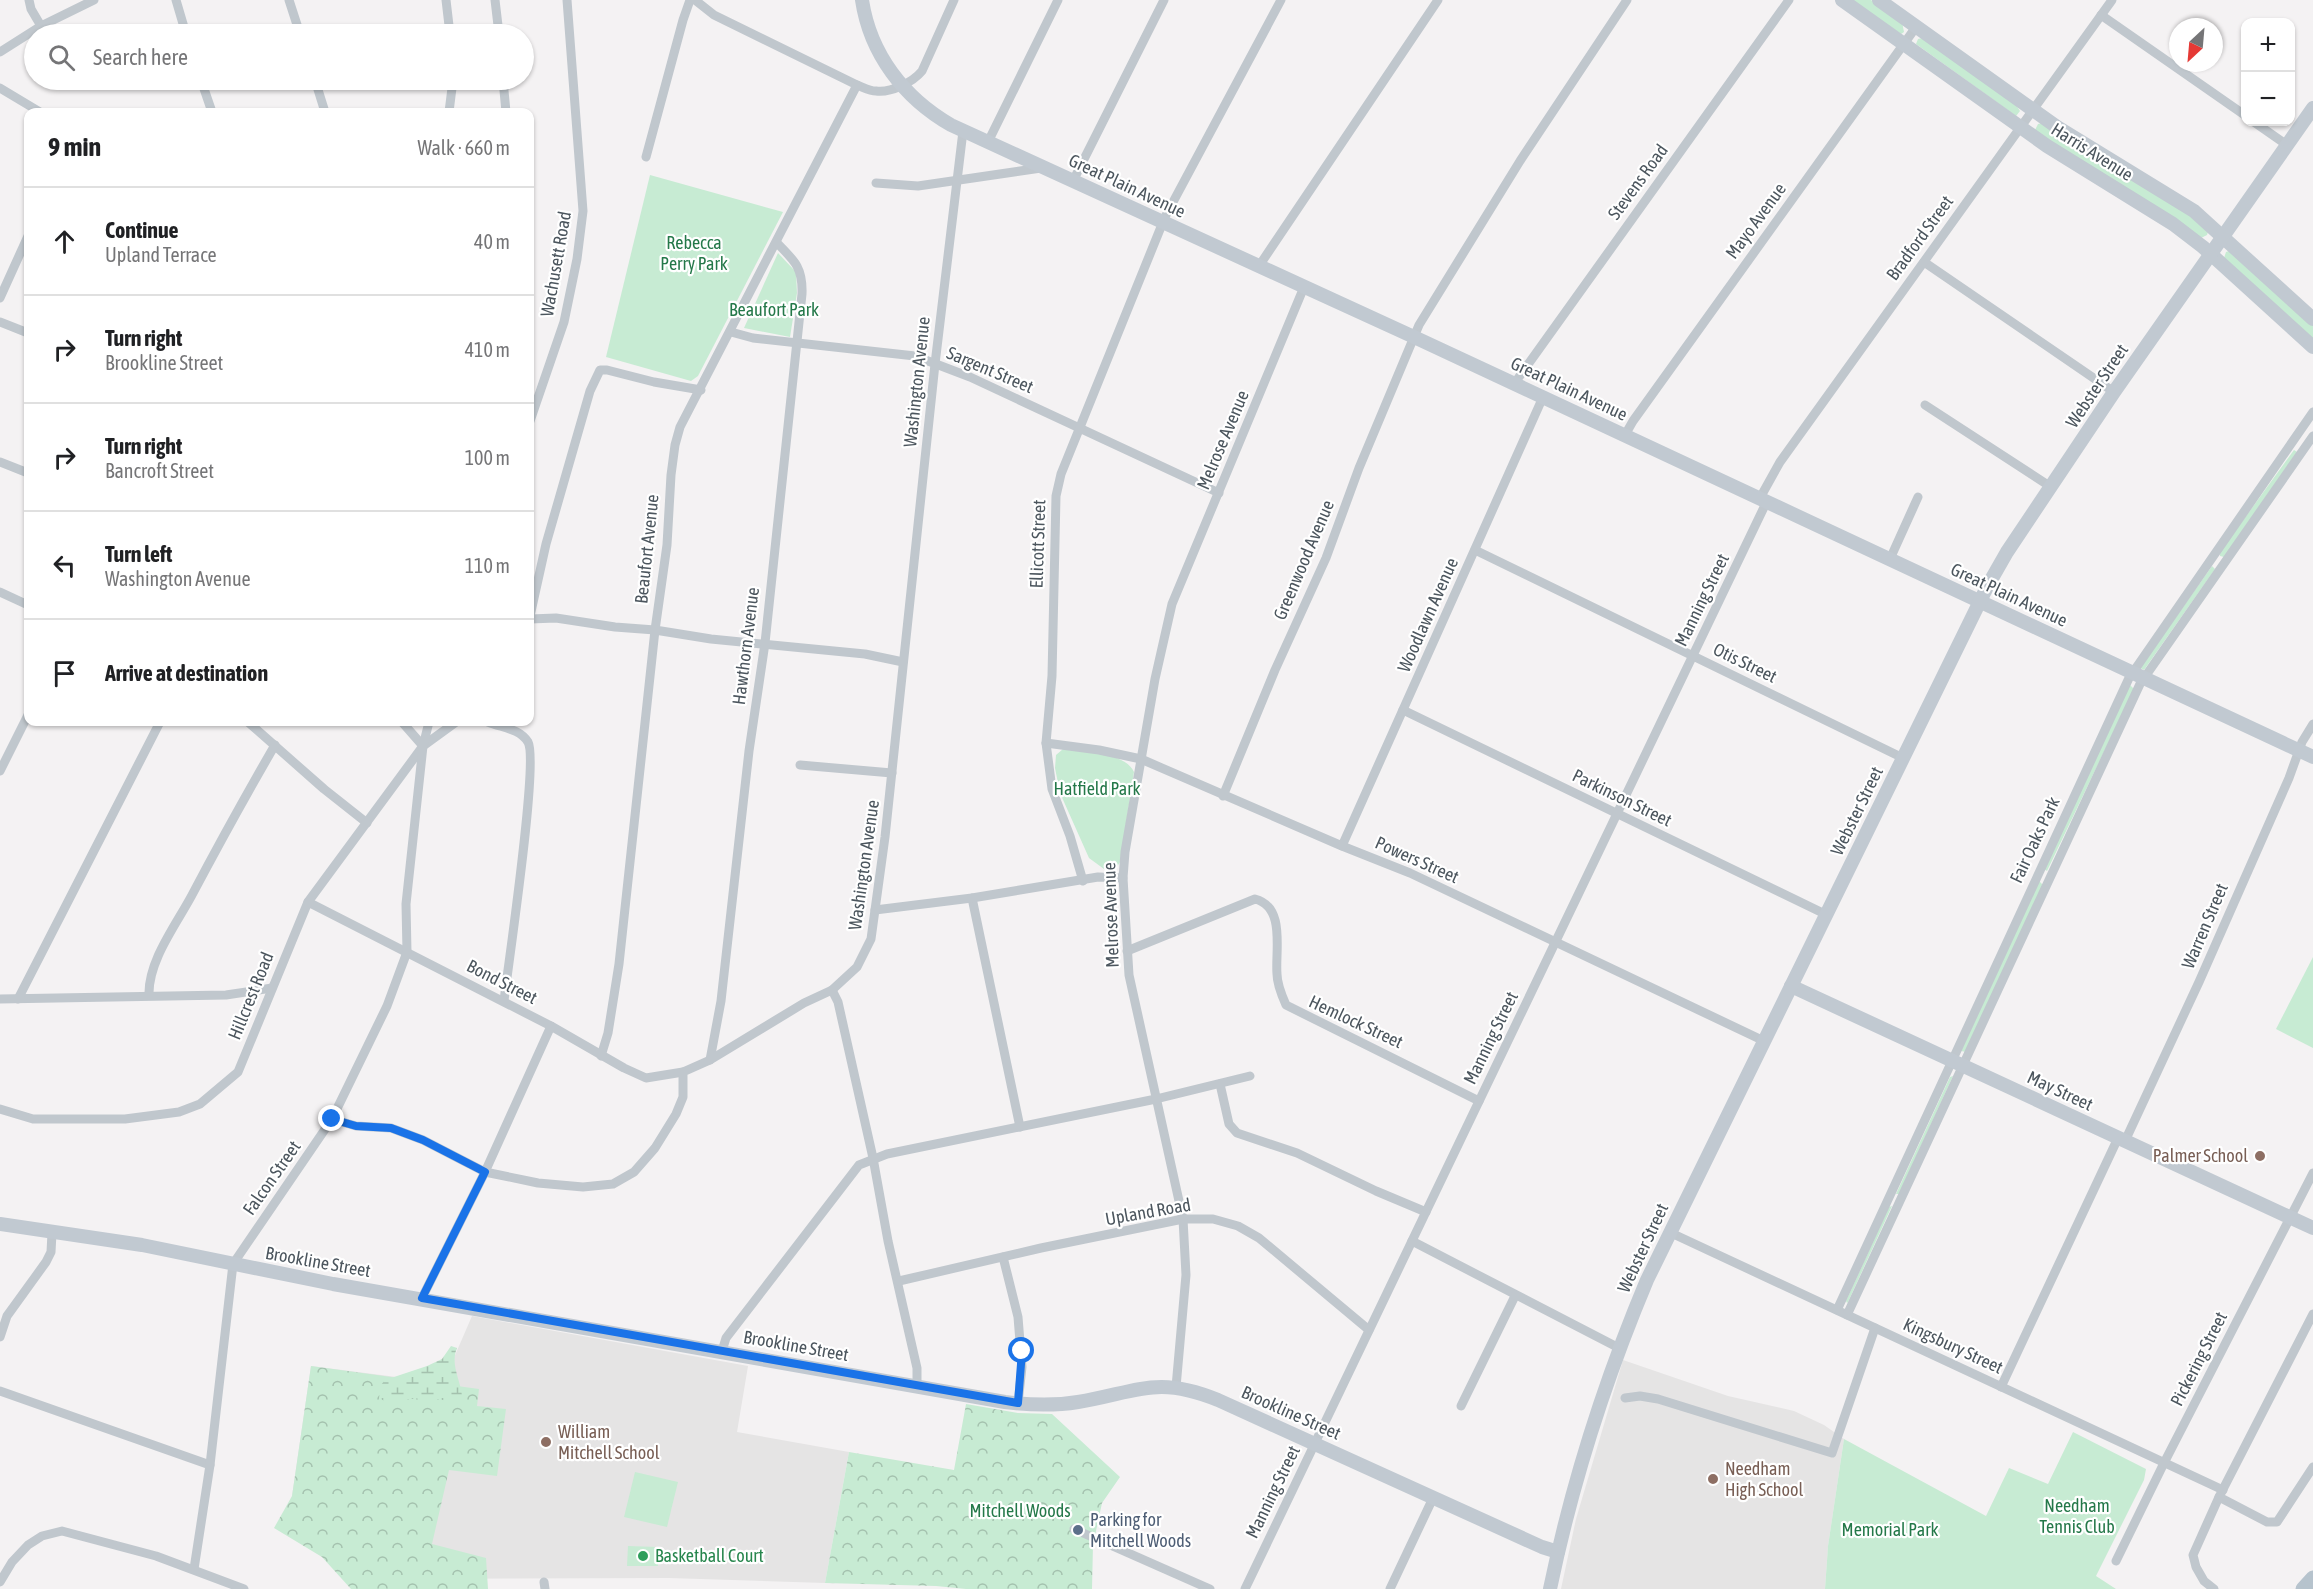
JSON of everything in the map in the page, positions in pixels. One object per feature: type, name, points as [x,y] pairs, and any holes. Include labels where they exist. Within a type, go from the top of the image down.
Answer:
[{"type":"main road","points":[[2303,1589],[2313,1578]]},
{"type":"street","points":[[29,0],[31,9],[40,24]]},
{"type":"street","points":[[45,24],[94,0]]},
{"type":"street","points":[[176,0],[183,24]]},
{"type":"street","points":[[290,0],[297,24]]},
{"type":"street","points":[[447,0],[449,24]]},
{"type":"street","points":[[495,0],[498,24]]},
{"type":"street","name":"Wachusett Road","points":[[534,409],[564,322],[577,259],[583,211],[567,0]]},
{"type":"street","points":[[646,157],[677,40],[692,0],[714,15],[857,85],[880,92],[901,85],[915,78],[922,71],[954,0]]},
{"type":"street","name":"Great Plain Avenue","points":[[862,0],[877,49],[901,85],[932,113],[963,131],[1414,337],[2313,757]]},
{"type":"street","points":[[988,142],[1058,0]]},
{"type":"street","points":[[1073,181],[1164,0]]},
{"type":"street","name":"Ellicott Street","points":[[1083,881],[1070,836],[1052,789],[1046,742],[1052,676],[1056,496],[1061,474],[1163,222],[1281,0]]},
{"type":"street","points":[[1259,266],[1438,0]]},
{"type":"street","name":"Greenwood Avenue","points":[[1223,796],[1275,670],[1326,558],[1359,468],[1423,318],[1520,161],[1628,0]]},
{"type":"street","name":"Stevens Road","points":[[1514,384],[1789,0]]},
{"type":"street","name":"Harris Avenue","points":[[1842,0],[2080,168],[2164,218],[2211,254],[2313,348]]},
{"type":"street","name":"Harris Avenue","points":[[1879,0],[2032,110],[2090,148],[2186,205],[2313,319]]},
{"type":"street","name":"Bradford Street","points":[[1763,500],[1780,462],[2112,0]]},
{"type":"street","points":[[2101,15],[2241,113]]},
{"type":"street","name":"Mayo Avenue","points":[[1625,435],[1916,27]]},
{"type":"street","points":[[0,52],[24,37]]},
{"type":"street","name":"Beaufort Avenue","points":[[601,1056],[608,1034],[619,964],[655,630],[667,544],[670,475],[675,445],[680,427],[857,85]]},
{"type":"street","points":[[0,88],[33,108]]},
{"type":"street","points":[[204,90],[211,108]]},
{"type":"street","points":[[318,90],[324,108]]},
{"type":"street","points":[[450,108],[452,90]]},
{"type":"street","points":[[504,90],[506,108]]},
{"type":"street","name":"Webster Street","points":[[1551,1589],[1558,1552],[1586,1448],[1619,1348],[1670,1232],[1980,601],[2007,552],[2114,392],[2313,108]]},
{"type":"street","points":[[2260,126],[2287,145]]},
{"type":"street","name":"Washington Avenue","points":[[683,1072],[710,1060],[804,1003],[832,990],[857,967],[870,939],[892,773],[935,364],[963,131]]},
{"type":"street","points":[[876,183],[918,186],[1043,168]]},
{"type":"street","name":"Hawthorn Avenue","points":[[710,1060],[721,1001],[749,751],[765,643],[802,280],[794,260],[777,243]]},
{"type":"street","points":[[0,298],[24,245]]},
{"type":"street","points":[[1924,262],[2114,392]]},
{"type":"street","name":"Melrose Avenue","points":[[1176,1387],[1186,1275],[1183,1219],[1129,975],[1123,879],[1125,852],[1164,635],[1172,603],[1304,287]]},
{"type":"street","points":[[0,322],[24,331]]},
{"type":"street","name":"Sargent Street","points":[[731,332],[753,338],[915,356],[970,377],[1219,493]]},
{"type":"street","points":[[534,599],[546,544],[590,391],[600,370],[701,390]]},
{"type":"street","name":"Woodlawn Avenue","points":[[1342,846],[1543,397]]},
{"type":"street","points":[[1925,405],[2051,487]]},
{"type":"street","name":"Fair Oaks Park","points":[[1846,1315],[1899,1203],[2038,874],[2138,675],[2212,558],[2313,412]]},
{"type":"street","name":"Fair Oaks Park","points":[[1837,1310],[1889,1198],[2050,879],[2138,675],[2223,565],[2313,436]]},
{"type":"street","points":[[2295,441],[2305,448]]},
{"type":"street","points":[[0,462],[24,471]]},
{"type":"street","points":[[1890,559],[1918,497]]},
{"type":"street","name":"Manning Street","points":[[1245,1589],[1693,656],[1763,500]]},
{"type":"street","name":"Otis Street","points":[[1475,550],[1903,758]]},
{"type":"street","points":[[2212,558],[2223,565]]},
{"type":"street","points":[[0,592],[24,603]]},
{"type":"street","points":[[534,617],[655,630],[711,639],[865,654],[903,662]]},
{"type":"street","name":"Parkinson Street","points":[[1403,710],[1827,915]]},
{"type":"street","points":[[0,771],[24,723]]},
{"type":"street","name":"Warren Street","points":[[2001,1387],[2199,982],[2299,751],[2313,724]]},
{"type":"street","points":[[18,999],[158,726]]},
{"type":"street","points":[[253,726],[324,789],[367,823]]},
{"type":"street","points":[[406,726],[423,746],[450,726]]},
{"type":"street","name":"Hillcrest Road","points":[[0,1109],[33,1119],[125,1119],[179,1112],[200,1104],[222,1088],[238,1071],[308,902],[423,746],[428,726]]},
{"type":"street","points":[[499,726],[521,734],[529,743],[532,758],[504,1001]]},
{"type":"street","name":"Powers Street","points":[[1046,742],[1141,759],[1223,796],[1410,873],[1764,1041]]},
{"type":"street","points":[[149,995],[148,982],[159,955],[275,745]]},
{"type":"street","name":"Falcon Street","points":[[194,1569],[210,1465],[233,1264],[332,1119],[387,1006],[407,952],[406,904],[423,746]]},
{"type":"street","points":[[800,765],[892,773]]},
{"type":"street","points":[[2038,874],[2050,879]]},
{"type":"street","points":[[875,910],[972,898],[1098,877],[1123,879]]},
{"type":"street","points":[[972,898],[1020,1127]]},
{"type":"street","name":"Hemlock Street","points":[[1127,951],[1255,899],[1264,901],[1272,913],[1278,938],[1276,975],[1286,1005],[1479,1101]]},
{"type":"street","name":"Bond Street","points":[[308,902],[504,1001],[601,1056],[646,1078],[683,1072]]},
{"type":"street","name":"May Street","points":[[1791,986],[2313,1228]]},
{"type":"street","points":[[0,999],[60,1000],[149,995],[226,995],[272,988]]},
{"type":"street","points":[[832,990],[838,1002],[873,1158],[888,1241],[899,1281],[916,1368],[917,1386]]},
{"type":"street","points":[[422,1298],[485,1172],[551,1026]]},
{"type":"street","points":[[332,1119],[356,1126],[391,1128],[423,1140],[485,1172],[549,1184],[583,1187],[613,1184],[634,1172],[655,1148],[676,1114],[682,1097],[683,1072]]},
{"type":"street","points":[[722,1351],[726,1338],[859,1165],[873,1158],[1156,1099],[1250,1076]]},
{"type":"street","points":[[1220,1083],[1229,1124],[1237,1133],[1297,1153],[1426,1212]]},
{"type":"street","name":"Pickering Street","points":[[2116,1561],[2313,1173]]},
{"type":"street","points":[[1889,1198],[1899,1203]]},
{"type":"street","name":"Upland Road","points":[[899,1281],[1183,1219],[1213,1219],[1238,1226],[1259,1238],[1370,1330]]},
{"type":"street","name":"Brookline Street","points":[[0,1224],[142,1245],[333,1284],[1018,1403],[1065,1404],[1139,1388],[1176,1387],[1218,1400],[1542,1547],[1558,1552]]},
{"type":"street","name":"Kingsbury Street","points":[[1670,1232],[2164,1463],[2267,1522],[2277,1522],[2313,1467]]},
{"type":"street","points":[[0,1337],[7,1316],[51,1252],[52,1233]]},
{"type":"street","points":[[1412,1241],[1619,1348]]},
{"type":"street","points":[[1003,1257],[1018,1317],[1022,1366],[1018,1403]]},
{"type":"street","points":[[1461,1406],[1515,1296]]},
{"type":"street","points":[[2214,1589],[2204,1581],[2196,1567],[2193,1555],[2221,1494],[2313,1314]]},
{"type":"street","points":[[1625,1398],[1640,1396],[1658,1399],[1832,1453],[1875,1328]]},
{"type":"street","points":[[0,1391],[210,1465]]},
{"type":"street","points":[[1390,1589],[1433,1498]]},
{"type":"street","points":[[1074,1529],[1210,1589]]},
{"type":"street","points":[[0,1582],[12,1562],[28,1545],[42,1536],[62,1531],[194,1569],[244,1589]]},
{"type":"shaded area","name":"William Mitchell School","points":[[472,1316],[748,1366],[737,1432],[849,1452],[825,1583],[669,1578],[383,1579],[292,1496],[311,1366],[443,1383]]},
{"type":"shaded area","name":"Needham High School","points":[[1623,1360],[1728,1396],[1794,1411],[1824,1425],[1844,1439],[1828,1546],[1825,1589],[1561,1589],[1576,1519]]},
{"type":"green space","points":[[1850,0],[1871,0],[1902,22],[1904,32],[1901,34]]},
{"type":"green space","points":[[1922,38],[2016,105],[2020,111],[2016,116],[1916,44],[1918,39]]},
{"type":"green space","points":[[2042,123],[2184,210],[2208,232],[2207,235],[2201,238],[2066,152],[2035,130],[2038,124]]},
{"type":"green space","name":"Rebecca Perry Park","points":[[650,175],[783,212],[698,376],[691,381],[606,357]]},
{"type":"green space","points":[[2229,251],[2313,324],[2313,341],[2224,258],[2226,252]]},
{"type":"green space","name":"Beaufort Park","points":[[778,253],[796,272],[797,293],[790,337],[744,328]]},
{"type":"green space","points":[[2294,450],[2297,452],[2224,557],[2220,556],[2220,552]]},
{"type":"green space","points":[[2212,566],[2215,569],[2144,670],[2140,668]]},
{"type":"green space","points":[[2130,685],[2134,689],[2047,871],[2044,869]]},
{"type":"green space","name":"Hatfield Park","points":[[1063,749],[1113,757],[1129,765],[1134,772],[1120,862],[1115,870],[1104,869],[1089,858],[1060,793],[1055,768],[1056,755]]},
{"type":"green space","points":[[2039,881],[2043,885],[1966,1052],[1961,1051]]},
{"type":"green space","points":[[2313,957],[2313,1048],[2276,1029]]},
{"type":"green space","points":[[1953,1076],[1899,1194],[1896,1194],[1950,1077]]},
{"type":"green space","points":[[1892,1206],[1848,1302],[1847,1303],[1889,1207]]},
{"type":"green space","points":[[451,1346],[457,1348],[455,1362],[462,1403],[424,1398],[388,1403],[379,1398],[381,1385],[385,1380],[442,1359]]},
{"type":"green space","points":[[311,1366],[479,1389],[477,1406],[506,1409],[497,1476],[449,1470],[432,1544],[486,1558],[488,1589],[351,1589],[322,1557],[274,1528],[292,1496]]},
{"type":"green space","name":"Mitchell Woods","points":[[966,1404],[1018,1413],[1052,1414],[1120,1477],[1102,1503],[1093,1545],[1092,1589],[966,1589],[825,1583],[849,1452],[954,1470]]},
{"type":"green space","name":"Memorial Park","points":[[2073,1432],[2146,1469],[2144,1480],[2096,1576],[2116,1589],[1825,1589],[1828,1546],[1844,1439],[1986,1516],[2009,1468],[2048,1484]]},
{"type":"green space","points":[[635,1472],[678,1482],[667,1527],[624,1517]]},
{"type":"green space","name":"Basketball Court","points":[[628,1546],[658,1547],[658,1566],[627,1566]]},
{"type":"place","name":"Palmer School","points":[[2260,1156]]},
{"type":"place","name":"William Mitchell School","points":[[546,1442]]},
{"type":"place","name":"Needham High School","points":[[1713,1479]]},
{"type":"place","name":"Parking for Mitchell Woods","points":[[1078,1530]]},
{"type":"place","name":"Basketball Court","points":[[643,1556]]},
{"type":"route","points":[[332,1119],[356,1126],[391,1128],[423,1140],[485,1172],[422,1298],[1005,1402],[1018,1403],[1022,1351]]},
{"type":"park label","name":"Needham Tennis Club","points":[[2077,1516]]}]
